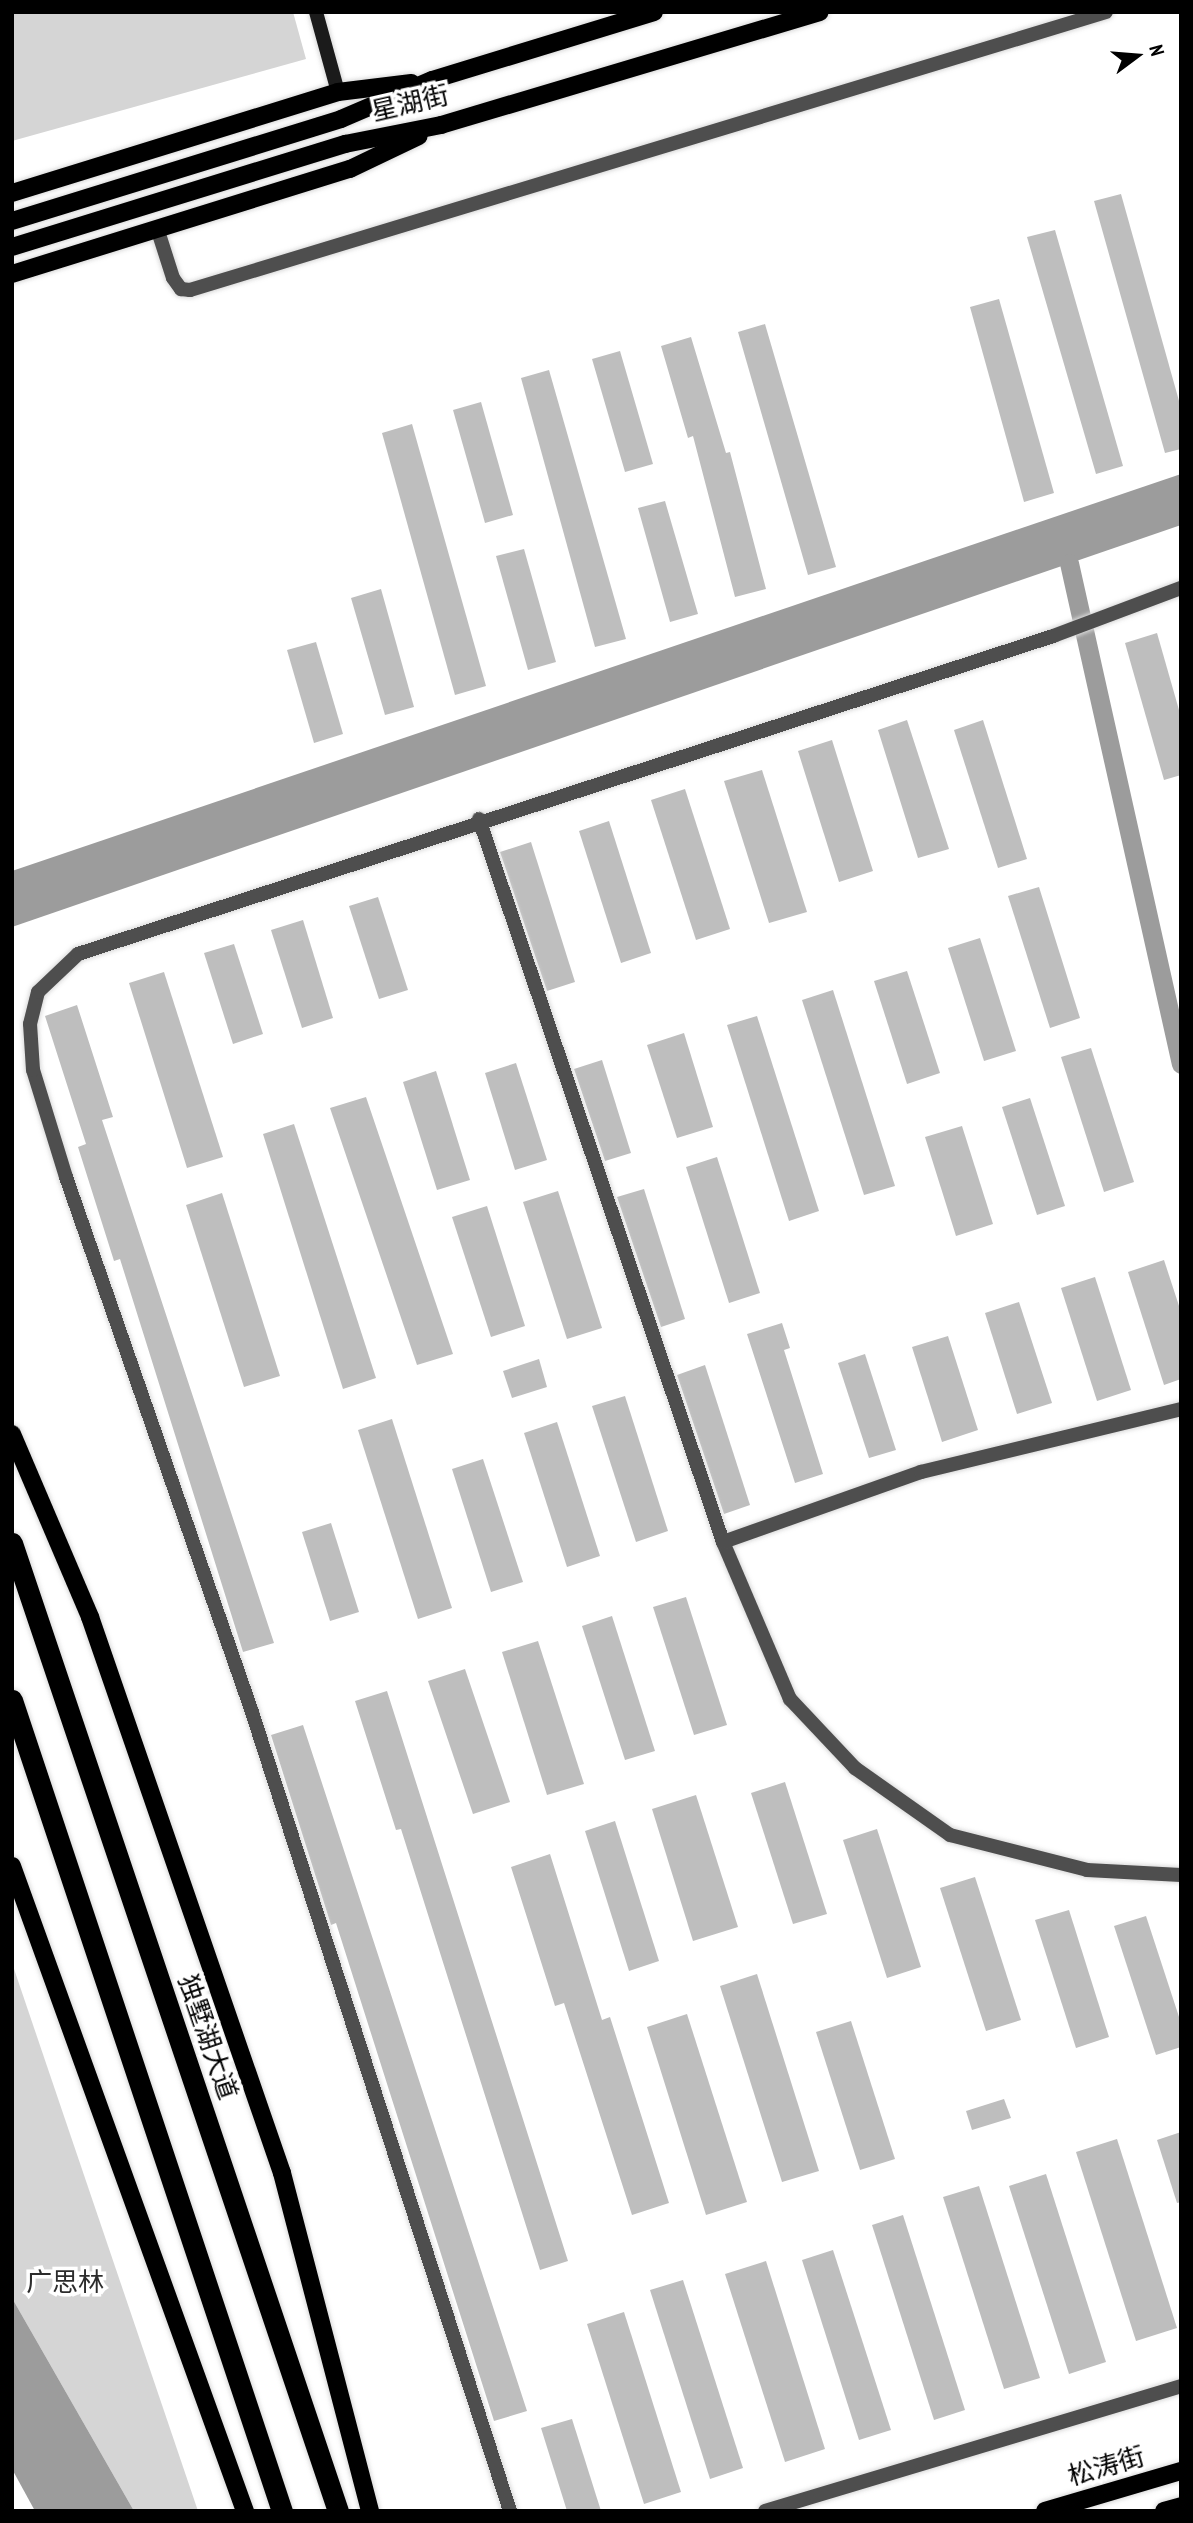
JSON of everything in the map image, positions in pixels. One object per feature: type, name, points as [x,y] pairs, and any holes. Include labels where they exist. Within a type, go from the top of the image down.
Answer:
[{"type":"highway","name":"独墅湖大道","points":[[12,1543],[338,2511]]},
{"type":"highway","points":[[12,1700],[282,2511]]},
{"type":"main road","name":"星湖街","points":[[12,221],[341,119],[432,80],[654,12]]},
{"type":"main road","name":"星湖街","points":[[12,247],[345,144],[441,125],[820,12]]},
{"type":"main road","points":[[12,193],[338,92],[432,80]]},
{"type":"main road","points":[[12,274],[158,231],[350,169],[441,125]]},
{"type":"main road","points":[[12,1434],[90,1617],[282,2173],[370,2511]]},
{"type":"main road","points":[[12,1866],[245,2511]]},
{"type":"main road","name":"松涛街","points":[[1045,2511],[1181,2471]]},
{"type":"main road","points":[[1164,2511],[1181,2506]]},
{"type":"street","points":[[316,12],[338,92]]},
{"type":"street","points":[[158,231],[173,278],[181,289],[190,290],[1106,12]]},
{"type":"street","points":[[510,2511],[252,1712],[66,1177],[33,1070],[30,1024],[38,992],[78,954],[480,819],[1053,636],[1181,588]]},
{"type":"street","points":[[480,819],[723,1542],[790,1699],[855,1768],[950,1835],[1087,1870],[1181,1875]]},
{"type":"street","points":[[723,1542],[921,1472],[1181,1409]]},
{"type":"street","points":[[765,2511],[1181,2386]]},
{"type":"green space","points":[[12,12],[293,12],[306,59],[12,141]]},
{"type":"green space","name":"广思林","points":[[12,1963],[198,2511],[134,2511],[12,2298]]},
{"type":"shaded area","points":[[1181,474],[1181,525],[12,927],[12,871]]},
{"type":"shaded area","points":[[12,2298],[134,2511],[35,2511],[12,2469]]},
{"type":"building","points":[[1121,194],[1181,408],[1181,449],[1165,453],[1094,201]]},
{"type":"building","points":[[1055,230],[1123,466],[1096,474],[1027,237]]},
{"type":"building","points":[[999,299],[1054,493],[1024,502],[970,307]]},
{"type":"building","points":[[765,324],[836,567],[808,575],[738,332]]},
{"type":"building","points":[[691,337],[726,453],[730,452],[766,589],[735,597],[693,436],[688,438],[661,346]]},
{"type":"building","points":[[620,351],[653,464],[625,472],[592,359]]},
{"type":"building","points":[[549,370],[626,639],[595,647],[521,378]]},
{"type":"building","points":[[481,402],[513,515],[485,523],[453,410]]},
{"type":"building","points":[[412,424],[486,686],[455,695],[382,433]]},
{"type":"building","points":[[665,501],[698,614],[670,622],[638,508]]},
{"type":"building","points":[[524,549],[556,662],[528,670],[496,556]]},
{"type":"building","points":[[381,589],[414,707],[385,715],[351,598]]},
{"type":"building","points":[[1157,633],[1181,717],[1181,775],[1164,780],[1125,643]]},
{"type":"building","points":[[316,642],[343,734],[314,743],[287,650]]},
{"type":"building","points":[[907,720],[949,849],[918,858],[878,730]]},
{"type":"building","points":[[983,720],[1027,859],[998,868],[954,730]]},
{"type":"building","points":[[832,740],[873,871],[839,882],[798,751]]},
{"type":"building","points":[[762,770],[807,912],[769,923],[724,781]]},
{"type":"building","points":[[685,789],[730,929],[696,940],[651,800]]},
{"type":"building","points":[[609,821],[651,953],[621,963],[579,831]]},
{"type":"building","points":[[531,842],[575,982],[547,991],[500,852]]},
{"type":"building","points":[[1039,887],[1080,1018],[1050,1028],[1008,896]]},
{"type":"building","points":[[378,897],[408,990],[379,999],[349,906]]},
{"type":"building","points":[[303,920],[333,1018],[302,1028],[271,930]]},
{"type":"building","points":[[980,938],[1016,1051],[984,1061],[948,948]]},
{"type":"building","points":[[234,944],[263,1034],[233,1044],[204,953]]},
{"type":"building","points":[[907,971],[940,1073],[907,1084],[874,981]]},
{"type":"building","points":[[164,972],[223,1157],[187,1168],[129,983]]},
{"type":"building","points":[[833,990],[895,1186],[864,1195],[802,1000]]},
{"type":"building","points":[[77,1005],[113,1117],[102,1120],[274,1643],[243,1652],[120,1259],[114,1261],[78,1147],[86,1144],[45,1016]]},
{"type":"building","points":[[757,1016],[819,1211],[789,1221],[727,1025]]},
{"type":"building","points":[[684,1033],[713,1127],[677,1138],[647,1045]]},
{"type":"building","points":[[1091,1048],[1134,1182],[1104,1192],[1061,1057]]},
{"type":"building","points":[[602,1060],[631,1153],[605,1161],[574,1069]]},
{"type":"building","points":[[516,1063],[547,1160],[515,1170],[485,1073]]},
{"type":"building","points":[[436,1071],[470,1180],[437,1190],[403,1082]]},
{"type":"building","points":[[366,1097],[453,1354],[417,1365],[330,1108]]},
{"type":"building","points":[[1030,1098],[1065,1206],[1037,1215],[1002,1107]]},
{"type":"building","points":[[294,1124],[376,1378],[343,1389],[263,1134]]},
{"type":"building","points":[[962,1126],[993,1224],[956,1236],[925,1137]]},
{"type":"building","points":[[717,1157],[760,1293],[729,1303],[686,1167]]},
{"type":"building","points":[[644,1189],[685,1319],[661,1327],[617,1197]]},
{"type":"building","points":[[558,1191],[602,1328],[567,1339],[523,1202]]},
{"type":"building","points":[[222,1193],[280,1376],[244,1387],[186,1205]]},
{"type":"building","points":[[487,1206],[525,1326],[491,1337],[452,1217]]},
{"type":"building","points":[[1164,1260],[1181,1312],[1181,1379],[1164,1385],[1128,1272]]},
{"type":"building","points":[[1095,1277],[1131,1390],[1097,1401],[1061,1288]]},
{"type":"building","points":[[1019,1302],[1052,1403],[1017,1414],[985,1313]]},
{"type":"building","points":[[782,1323],[790,1348],[784,1350],[823,1474],[795,1483],[747,1334]]},
{"type":"building","points":[[948,1336],[978,1430],[942,1442],[912,1347]]},
{"type":"building","points":[[865,1354],[896,1450],[869,1458],[838,1363]]},
{"type":"building","points":[[539,1359],[547,1387],[512,1398],[503,1371]]},
{"type":"building","points":[[705,1365],[750,1505],[724,1514],[677,1375]]},
{"type":"building","points":[[625,1396],[668,1531],[636,1542],[592,1406]]},
{"type":"building","points":[[392,1419],[452,1608],[418,1619],[358,1430]]},
{"type":"building","points":[[557,1422],[600,1556],[567,1567],[524,1433]]},
{"type":"building","points":[[483,1459],[523,1582],[491,1592],[452,1469]]},
{"type":"building","points":[[331,1523],[359,1612],[330,1621],[302,1532]]},
{"type":"building","points":[[686,1597],[727,1725],[694,1735],[653,1607]]},
{"type":"building","points":[[612,1616],[655,1751],[625,1760],[582,1626]]},
{"type":"building","points":[[538,1641],[584,1784],[547,1795],[502,1652]]},
{"type":"building","points":[[465,1669],[510,1802],[473,1814],[428,1681]]},
{"type":"building","points":[[387,1691],[568,2261],[540,2270],[401,1829],[396,1830],[355,1701]]},
{"type":"building","points":[[303,1725],[527,2411],[494,2421],[336,1923],[331,1925],[271,1735]]},
{"type":"building","points":[[785,1782],[827,1914],[793,1924],[751,1793]]},
{"type":"building","points":[[696,1795],[738,1927],[693,1941],[652,1809]]},
{"type":"building","points":[[615,1821],[659,1961],[629,1971],[585,1831]]},
{"type":"building","points":[[877,1829],[921,1967],[887,1978],[843,1840]]},
{"type":"building","points":[[550,1854],[602,2020],[610,2017],[669,2203],[632,2215],[564,2003],[555,2006],[511,1867]]},
{"type":"building","points":[[975,1877],[1021,2020],[986,2031],[940,1888]]},
{"type":"building","points":[[1069,1910],[1109,2037],[1076,2048],[1035,1920]]},
{"type":"building","points":[[1146,1916],[1181,2023],[1181,2047],[1156,2055],[1114,1926]]},
{"type":"building","points":[[757,1974],[819,2171],[782,2182],[720,1986]]},
{"type":"building","points":[[687,2014],[747,2202],[706,2215],[647,2027]]},
{"type":"building","points":[[851,2021],[895,2159],[860,2170],[816,2032]]},
{"type":"building","points":[[1004,2099],[1011,2118],[972,2130],[966,2111]]},
{"type":"building","points":[[1181,2132],[1181,2202],[1177,2203],[1157,2140]]},
{"type":"building","points":[[1117,2139],[1177,2328],[1136,2341],[1076,2152]]},
{"type":"building","points":[[1046,2174],[1106,2362],[1069,2374],[1009,2186]]},
{"type":"building","points":[[979,2186],[1040,2378],[1004,2389],[943,2197]]},
{"type":"building","points":[[903,2215],[965,2410],[934,2420],[872,2225]]},
{"type":"building","points":[[833,2250],[891,2430],[859,2440],[802,2260]]},
{"type":"building","points":[[766,2261],[825,2449],[785,2462],[725,2274]]},
{"type":"building","points":[[683,2280],[743,2468],[710,2479],[650,2290]]},
{"type":"building","points":[[624,2312],[681,2492],[644,2504],[587,2324]]},
{"type":"building","points":[[572,2419],[601,2511],[567,2511],[541,2428]]},
{"type":"waterway","points":[[1069,563],[1181,1064]]}]
